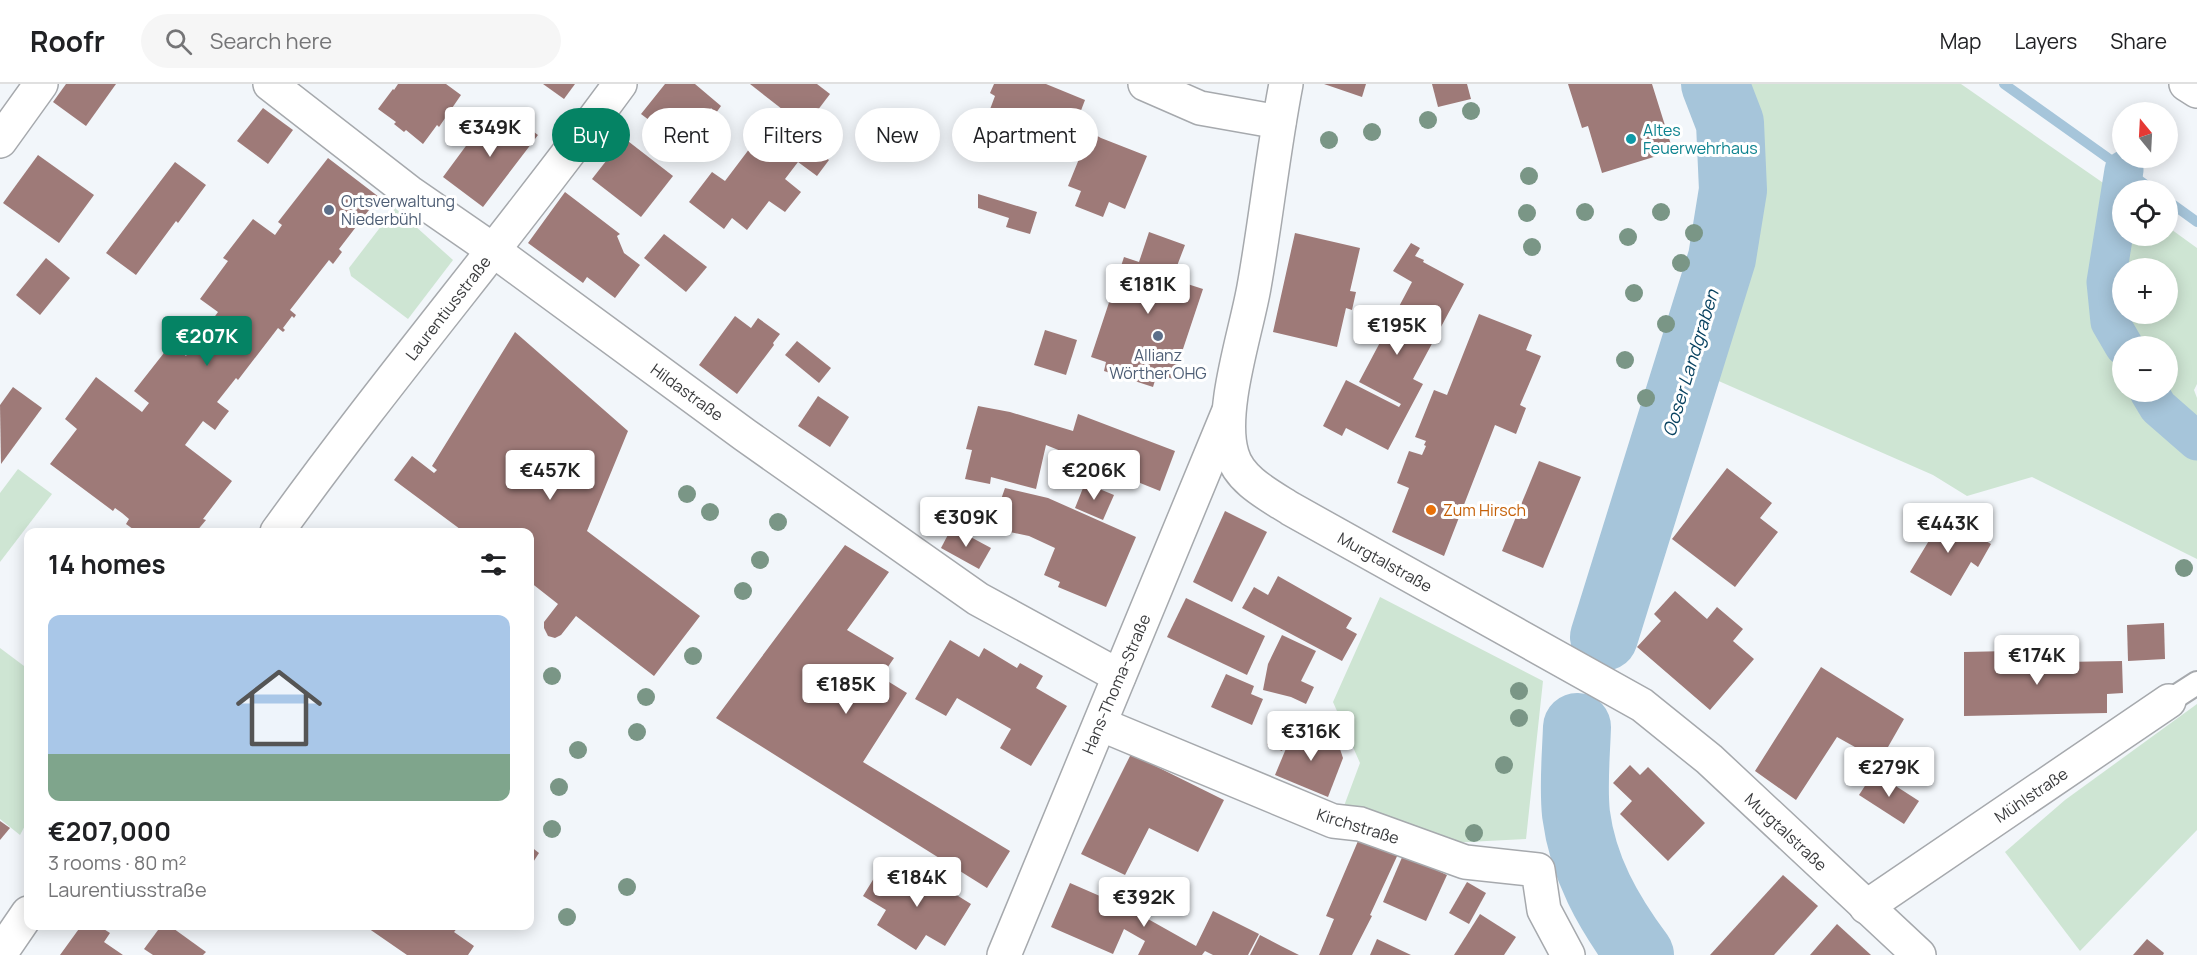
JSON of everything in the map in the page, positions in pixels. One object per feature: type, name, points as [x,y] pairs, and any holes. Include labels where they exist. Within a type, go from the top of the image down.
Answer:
[{"type":"street","points":[[0,141],[41,84]]},
{"type":"street","name":"Hildastraße","points":[[270,84],[409,192],[493,250],[745,435],[978,599],[1119,676]]},
{"type":"street","name":"Laurentiusstraße","points":[[280,528],[322,470],[572,150],[620,84]]},
{"type":"street","points":[[1146,84],[1200,108],[1279,122]]},
{"type":"street","name":"Murgtalstraße","points":[[1286,84],[1254,287],[1228,413],[1228,436],[1232,456],[1241,472],[1257,487],[1291,509],[1642,705],[1709,759],[1919,955]]},
{"type":"street","points":[[2186,84],[2197,91]]},
{"type":"street","name":"Hans-Thoma-Straße","points":[[1004,955],[1228,413]]},
{"type":"street","name":"Mühlstraße","points":[[1866,907],[2169,701]]},
{"type":"street","name":"Kirchstraße","points":[[1100,724],[1333,821],[1360,824],[1465,861],[1538,870],[1544,910],[1568,955]]},
{"type":"street","points":[[0,954],[24,920]]},
{"type":"lane","name":"Mühlstraße","points":[[2169,701],[2197,683]]},
{"type":"green space","points":[[1737,84],[1961,84],[2112,189],[2112,246],[2178,246],[2178,234],[2197,248],[2197,384],[2194,390],[2197,398],[2197,559],[2032,477],[1967,496],[1933,475],[1705,375],[1740,253],[1751,190],[1753,159],[1751,128]]},
{"type":"green space","points":[[395,208],[453,260],[408,319],[351,276],[349,268]]},
{"type":"green space","points":[[18,469],[52,494],[0,562],[0,493]]},
{"type":"green space","points":[[1380,597],[1543,681],[1526,839],[1448,843],[1344,806],[1360,763],[1333,702]]},
{"type":"green space","points":[[0,648],[24,666],[24,828],[20,835],[0,819]]},
{"type":"green space","points":[[2197,704],[2197,830],[2080,951],[2005,852],[2065,800]]},
{"type":"green space","points":[[1561,855],[1603,928],[1622,955],[1607,955],[1559,875]]},
{"type":"building","points":[[66,84],[116,84],[86,126],[53,102]]},
{"type":"building","points":[[398,84],[446,84],[461,95],[439,127],[437,125],[423,144],[406,130],[404,132],[394,124],[396,122],[378,109]]},
{"type":"building","points":[[543,84],[575,84],[564,99]]},
{"type":"building","points":[[665,84],[695,84],[721,106],[720,108],[646,108]]},
{"type":"building","points":[[750,84],[817,84],[830,94],[819,108],[781,108]]},
{"type":"building","points":[[994,84],[1046,84],[1085,100],[1082,108],[990,108],[995,96],[990,93]]},
{"type":"building","points":[[1324,84],[1366,84],[1362,97]]},
{"type":"building","points":[[1432,84],[1467,84],[1471,99],[1438,107]]},
{"type":"building","name":"Altes Feuerwehrhaus","points":[[1568,84],[1652,84],[1673,151],[1602,173],[1588,126],[1582,128]]},
{"type":"building","points":[[263,108],[293,130],[268,164],[237,141]]},
{"type":"building","points":[[491,112],[509,126],[515,118],[538,135],[483,207],[443,177]]},
{"type":"building","points":[[1098,136],[1147,156],[1125,209],[1109,202],[1103,217],[1075,206],[1081,191],[1068,186],[1078,162],[1098,162]]},
{"type":"building","points":[[630,143],[642,152],[642,162],[655,162],[673,176],[641,217],[592,179],[605,162],[630,162]]},
{"type":"building","points":[[38,155],[94,195],[59,243],[3,203]]},
{"type":"building","points":[[743,157],[743,162],[798,162],[785,179],[801,192],[785,212],[769,201],[747,230],[732,218],[724,229],[689,202],[712,172],[725,181]]},
{"type":"building","points":[[328,158],[379,197],[339,249],[342,252],[333,264],[329,260],[290,310],[296,315],[294,318],[292,316],[283,328],[285,330],[283,332],[278,328],[238,380],[236,378],[217,402],[229,411],[215,430],[203,421],[185,445],[232,481],[203,519],[206,520],[199,528],[132,528],[126,524],[129,519],[122,513],[115,508],[113,511],[50,464],[77,429],[65,419],[96,377],[142,412],[149,403],[134,391],[171,344],[186,356],[218,312],[200,299],[228,261],[223,258],[253,219],[275,235],[282,225],[278,222]]},
{"type":"building","points":[[175,162],[206,185],[136,275],[106,253]]},
{"type":"building","points":[[798,162],[828,162],[817,176]]},
{"type":"building","points":[[565,192],[620,234],[617,236],[624,253],[640,265],[615,298],[587,277],[583,283],[528,243]]},
{"type":"building","points":[[978,194],[1037,212],[1030,234],[1006,227],[1009,218],[978,208]]},
{"type":"building","points":[[1149,232],[1185,245],[1172,279],[1203,289],[1173,379],[1157,374],[1153,387],[1104,371],[1106,362],[1091,357],[1124,257],[1139,262]]},
{"type":"building","points":[[1295,233],[1360,248],[1350,291],[1356,292],[1352,310],[1346,308],[1337,347],[1273,332]]},
{"type":"building","points":[[664,234],[707,267],[686,292],[644,258]]},
{"type":"building","points":[[1411,243],[1420,248],[1415,256],[1464,284],[1413,379],[1423,384],[1388,450],[1346,428],[1342,436],[1323,426],[1346,380],[1399,407],[1401,404],[1359,382],[1412,282],[1393,271]]},
{"type":"building","points":[[46,258],[70,278],[40,315],[16,295]]},
{"type":"building","points":[[1479,314],[1532,335],[1526,350],[1541,356],[1520,405],[1526,408],[1516,434],[1495,425],[1444,556],[1392,532],[1409,488],[1397,483],[1409,451],[1422,455],[1426,441],[1415,437],[1434,390],[1447,395]]},
{"type":"building","points":[[735,316],[751,328],[758,318],[780,334],[737,394],[699,365]]},
{"type":"building","points":[[1045,330],[1077,340],[1066,375],[1034,365]]},
{"type":"building","points":[[515,332],[628,431],[587,531],[700,616],[654,676],[576,616],[561,635],[555,638],[548,636],[544,622],[558,604],[534,585],[534,528],[459,528],[394,480],[412,456],[434,473],[437,470],[432,466]]},
{"type":"building","points":[[797,341],[831,368],[819,383],[785,355]]},
{"type":"building","points":[[13,387],[42,408],[1,464],[0,405]]},
{"type":"building","points":[[818,396],[849,417],[830,447],[798,426]]},
{"type":"building","points":[[978,406],[1010,412],[1073,431],[1078,414],[1175,451],[1160,491],[1046,445],[1036,489],[991,477],[990,484],[965,479],[972,450],[966,449]]},
{"type":"building","points":[[1539,461],[1581,477],[1543,568],[1502,551]]},
{"type":"building","points":[[1727,468],[1772,503],[1760,518],[1778,532],[1735,587],[1672,539]]},
{"type":"building","points":[[1085,483],[1114,495],[1103,520],[1075,508]]},
{"type":"building","points":[[1005,488],[1048,498],[1136,537],[1106,607],[1058,587],[1060,582],[1044,575],[1055,548],[1029,536],[991,528]]},
{"type":"building","points":[[1225,511],[1267,532],[1232,602],[1193,582]]},
{"type":"building","points":[[1937,512],[1991,544],[1978,567],[1971,562],[1951,596],[1910,572],[1930,539],[1923,535]]},
{"type":"building","points":[[952,527],[991,548],[979,569],[941,548]]},
{"type":"building","points":[[845,545],[889,572],[847,630],[894,658],[881,677],[907,693],[863,762],[1010,851],[987,888],[716,718]]},
{"type":"building","points":[[1278,576],[1352,618],[1346,628],[1357,634],[1342,661],[1242,608],[1254,587],[1268,595]]},
{"type":"building","points":[[1675,591],[1707,619],[1717,607],[1743,629],[1733,641],[1754,659],[1710,710],[1637,647],[1661,621],[1654,614]]},
{"type":"building","points":[[1186,598],[1265,636],[1247,675],[1167,637]]},
{"type":"building","points":[[2164,623],[2165,659],[2128,661],[2127,625]]},
{"type":"building","points":[[1282,635],[1316,651],[1301,681],[1314,687],[1306,704],[1291,697],[1263,690],[1268,664]]},
{"type":"building","points":[[950,640],[979,657],[984,648],[1017,668],[1020,663],[1043,676],[1036,688],[1067,706],[1031,766],[1000,748],[1011,729],[957,698],[946,716],[915,699]]},
{"type":"building","points":[[2009,651],[2010,663],[2122,661],[2123,693],[2107,694],[2107,713],[1964,716],[1964,652]]},
{"type":"building","points":[[1821,667],[1904,719],[1880,761],[1837,737],[1796,800],[1755,771]]},
{"type":"building","points":[[1226,674],[1254,686],[1251,694],[1263,699],[1252,725],[1211,707]]},
{"type":"building","points":[[1295,727],[1339,746],[1343,758],[1328,797],[1275,775]]},
{"type":"building","points":[[1271,734],[1286,740],[1282,751],[1267,745]]},
{"type":"building","points":[[1131,754],[1224,800],[1198,852],[1149,828],[1125,875],[1081,854]]},
{"type":"building","points":[[1630,765],[1640,775],[1648,767],[1705,823],[1668,861],[1620,814],[1632,801],[1613,783]]},
{"type":"building","points":[[1874,772],[1919,801],[1904,824],[1859,795]]},
{"type":"building","points":[[0,821],[10,828],[0,840]]},
{"type":"building","points":[[1361,834],[1399,852],[1370,915],[1372,916],[1352,955],[1319,955],[1334,919],[1326,916]]},
{"type":"building","points":[[534,849],[539,853],[534,861]]},
{"type":"building","points":[[1403,855],[1447,875],[1426,921],[1383,902]]},
{"type":"building","points":[[913,868],[971,904],[945,946],[926,935],[916,950],[877,925],[886,910],[863,896],[879,870],[903,884]]},
{"type":"building","points":[[1783,875],[1818,906],[1774,955],[1710,955]]},
{"type":"building","points":[[1467,882],[1486,893],[1469,924],[1449,913]]},
{"type":"building","points":[[1070,883],[1132,910],[1196,946],[1213,911],[1259,934],[1248,955],[1213,955],[1205,951],[1202,955],[1138,955],[1145,941],[1124,929],[1113,954],[1051,927]]},
{"type":"building","points":[[1480,914],[1516,937],[1504,955],[1454,955]]},
{"type":"building","points":[[1837,924],[1871,955],[1810,955]]},
{"type":"building","points":[[78,930],[105,930],[110,933],[104,942],[123,955],[60,955]]},
{"type":"building","points":[[158,930],[176,930],[206,952],[203,955],[153,955],[144,949]]},
{"type":"building","points":[[371,930],[456,930],[454,932],[474,946],[468,955],[407,955]]},
{"type":"building","points":[[1260,935],[1281,946],[1299,955],[1250,955]]},
{"type":"building","points":[[1377,939],[1411,955],[1370,955]]},
{"type":"building","points":[[2147,939],[2164,953],[2163,955],[2133,955]]},
{"type":"waterway","name":"Ooser Landgraben","points":[[1604,637],[1722,258],[1733,190],[1730,123],[1715,84]]},
{"type":"waterway","points":[[2004,84],[2139,180]]},
{"type":"waterway","points":[[2118,336],[2110,322],[2106,282],[2124,170]]},
{"type":"waterway","points":[[2178,208],[2197,222]]},
{"type":"waterway","points":[[2155,402],[2197,441]]},
{"type":"waterway","name":"Ooser Landgraben","points":[[1577,727],[1575,803],[1584,853],[1608,906],[1640,955]]},
{"type":"place","name":"Altes Feuerwehrhaus","points":[[1631,139]]},
{"type":"place","name":"Ortsverwaltung Niederbühl","points":[[329,210]]},
{"type":"place","name":"Allianz Wörther OHG","points":[[1158,336]]},
{"type":"place","name":"Zum Hirsch","points":[[1431,510]]}]
